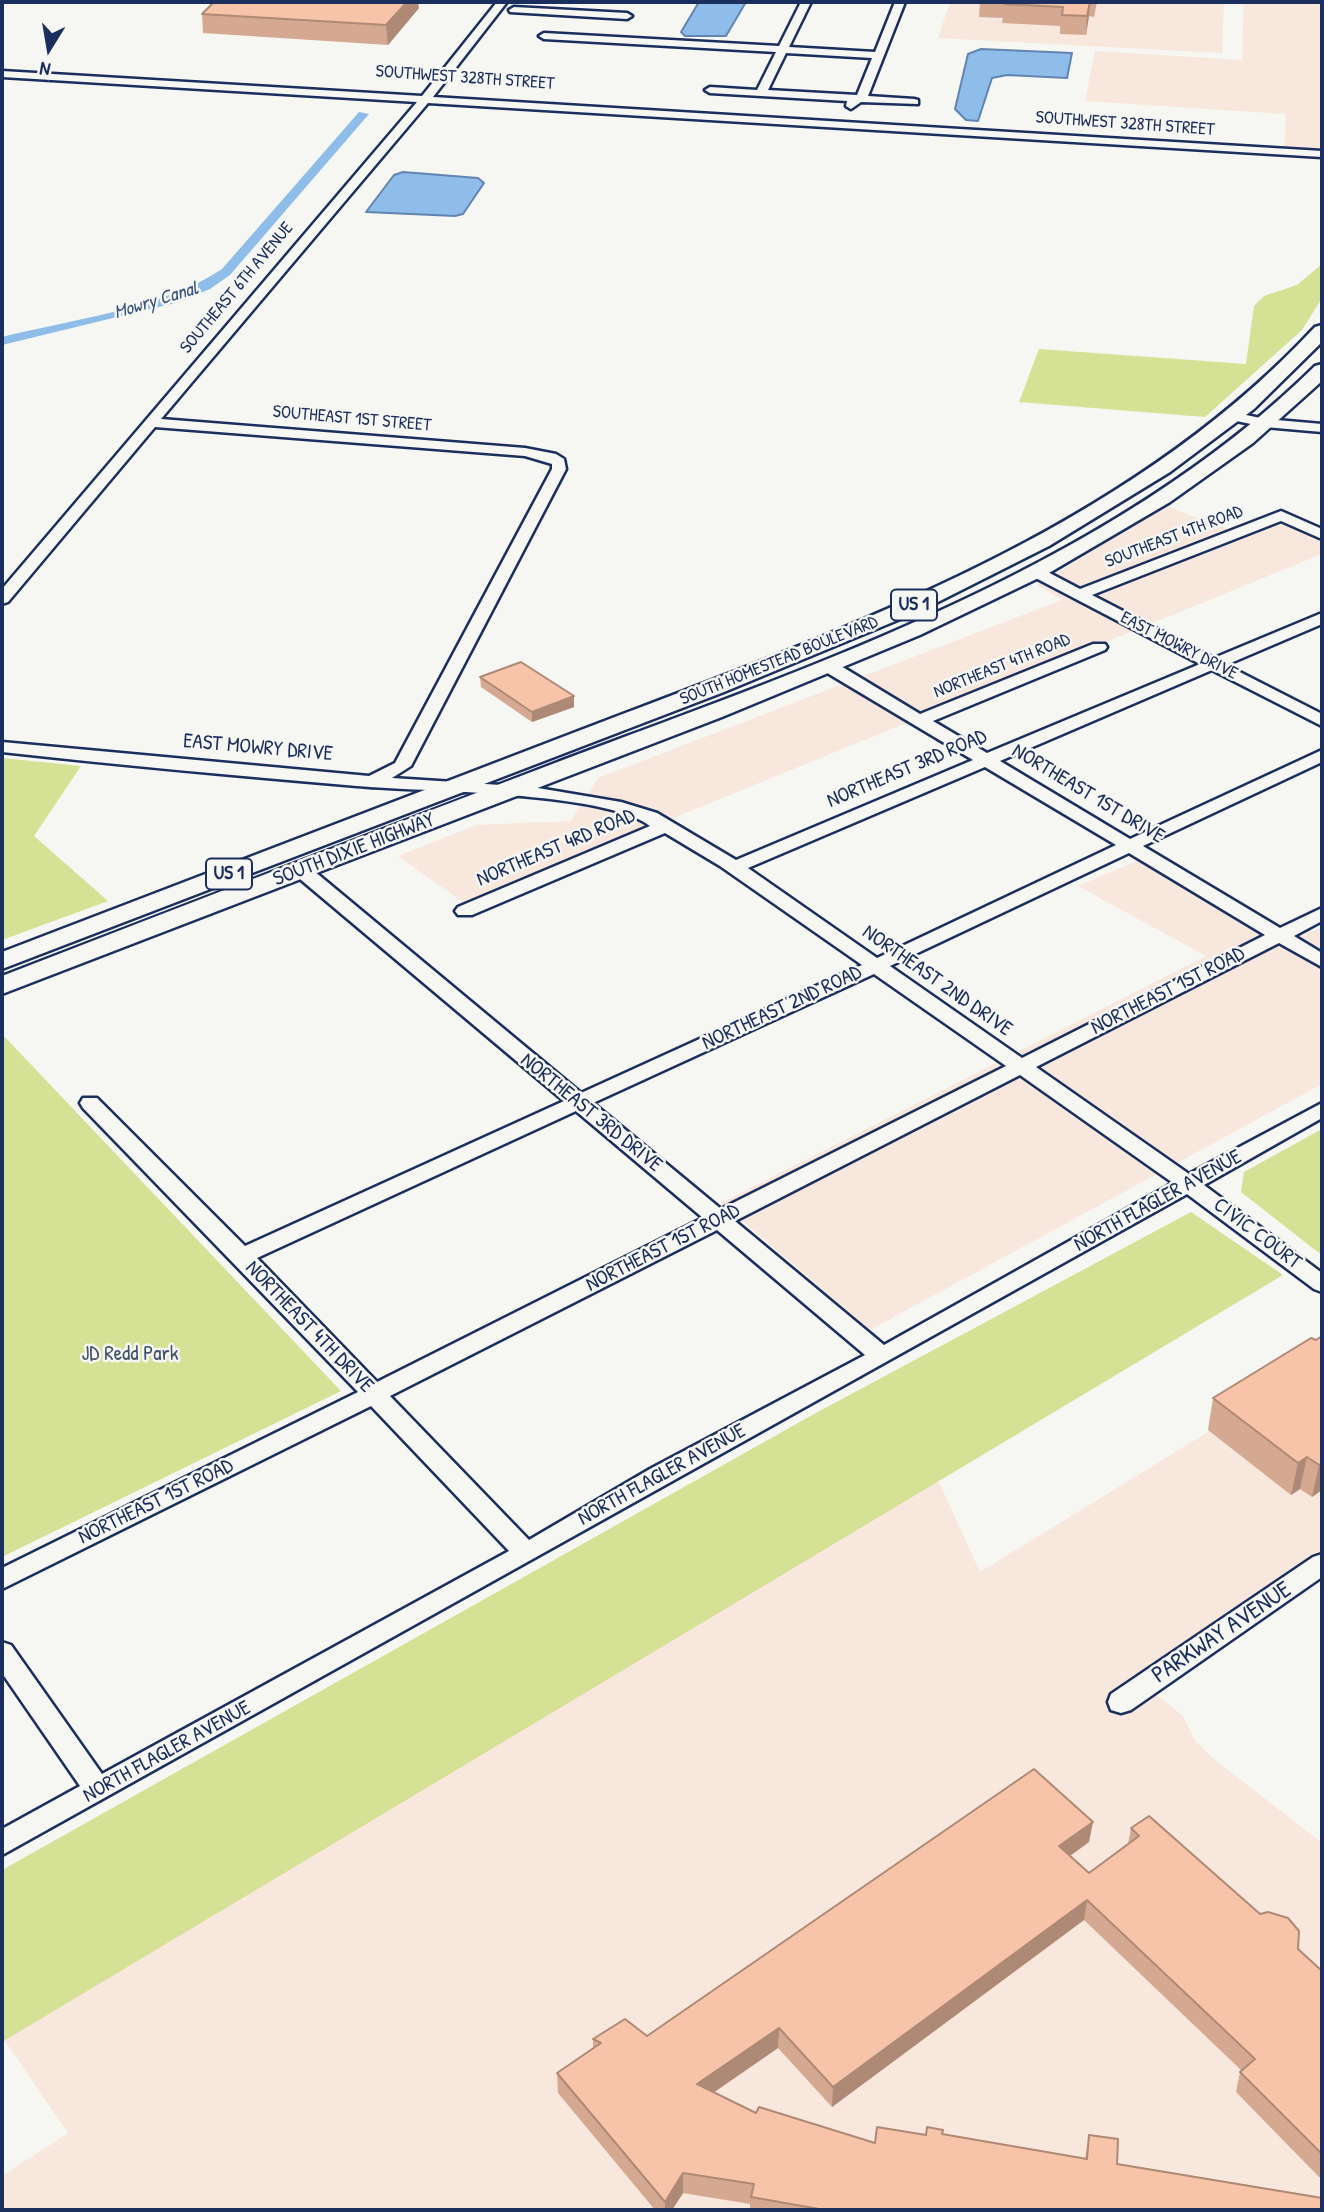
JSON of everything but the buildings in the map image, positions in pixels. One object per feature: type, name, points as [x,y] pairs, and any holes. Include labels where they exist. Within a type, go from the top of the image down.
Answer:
[{"type":"highway","name":"SOUTH HOMESTEAD BOULEVARD","points":[[455,788],[804,653],[998,564],[1103,505],[1162,468],[1279,377],[1322,331]]},
{"type":"highway","name":"SOUTH HOMESTEAD BOULEVARD","points":[[511,790],[830,667],[1036,572],[1165,496],[1265,423],[1322,370]]},
{"type":"highway","points":[[1036,572],[1031,563],[1035,558],[1099,520],[1103,505]]},
{"type":"highway","points":[[908,633],[914,616],[998,575],[1002,569],[998,564]]},
{"type":"highway","name":"SOUTH DIXIE HIGHWAY","points":[[2,961],[455,788]]},
{"type":"highway","name":"SOUTH DIXIE HIGHWAY","points":[[2,986],[511,790]]},
{"type":"street","name":"SOUTHEAST 6TH AVENUE","points":[[2,599],[149,422],[428,96],[502,2]]},
{"type":"street","points":[[761,93],[806,2]]},
{"type":"street","points":[[859,109],[900,2]]},
{"type":"street","points":[[514,10],[630,13],[611,40]]},
{"type":"street","points":[[535,48],[562,12]]},
{"type":"street","points":[[544,36],[878,55]]},
{"type":"street","name":"SOUTHWEST 328TH STREET","points":[[2,68],[902,130],[926,129],[1322,154]]},
{"type":"street","name":"SOUTHWEST 328TH STREET","points":[[2,74],[428,96],[859,109],[926,129]]},
{"type":"street","points":[[709,90],[761,93],[859,109],[914,102]]},
{"type":"street","points":[[1232,416],[1265,423],[1322,428]]},
{"type":"street","name":"SOUTHEAST 1ST STREET","points":[[149,422],[551,457],[559,462],[559,469],[402,766]]},
{"type":"street","name":"SOUTHEAST 4TH ROAD","points":[[1080,594],[1281,516],[1322,534]]},
{"type":"street","name":"EAST MOWRY DRIVE","points":[[1036,572],[1322,721]]},
{"type":"street","name":"NORTHEAST 3RD ROAD","points":[[734,867],[1322,618]]},
{"type":"street","name":"NORTHEAST 4TH ROAD","points":[[920,720],[1099,647]]},
{"type":"street","name":"NORTHEAST 1ST DRIVE","points":[[830,667],[1322,961]]},
{"type":"street","name":"EAST MOWRY DRIVE","points":[[2,747],[372,782],[511,790]]},
{"type":"street","name":"NORTHEAST 2ND ROAD","points":[[240,1257],[875,965],[1322,755]]},
{"type":"street","points":[[372,782],[402,766],[409,774],[409,785]]},
{"type":"street","name":"NORTHEAST 2ND DRIVE","points":[[511,790],[523,799],[547,806],[654,828],[734,867],[1190,1184]]},
{"type":"street","name":"NORTHEAST 4RD ROAD","points":[[465,911],[654,828]]},
{"type":"street","name":"NORTHEAST 3RD DRIVE","points":[[301,870],[882,1356]]},
{"type":"street","name":"NORTHEAST 1ST ROAD","points":[[2,1579],[1322,914]]},
{"type":"street","name":"NORTHEAST 4TH DRIVE","points":[[90,1103],[263,1278],[526,1553]]},
{"type":"street","name":"NORTH FLAGLER AVENUE","points":[[2,1843],[526,1553],[659,1475],[882,1356],[1322,1109]]},
{"type":"street","name":"CIVIC COURT","points":[[1190,1184],[1322,1284]]},
{"type":"street","name":"PARKWAY AVENUE","points":[[1121,1702],[1322,1564]]},
{"type":"street","points":[[2,1652],[99,1790]]},
{"type":"shaded area","points":[[950,2],[1224,2],[1222,53],[938,38]]},
{"type":"shaded area","points":[[1244,2],[1322,2],[1322,150],[1284,147],[1286,114],[1085,101],[1095,51],[1242,60]]},
{"type":"shaded area","points":[[1165,506],[1245,535],[1280,521],[1322,541],[1322,554],[464,903],[398,856],[477,825],[571,821],[598,778],[1062,600],[1037,585]]},
{"type":"shaded area","points":[[1157,852],[1298,938],[1322,926],[1322,1084],[870,1330],[721,1203],[1206,956],[1078,886]]},
{"type":"shaded area","points":[[1322,1362],[1322,1553],[1137,1679],[1183,1716],[1194,1739],[1210,1756],[1322,1843],[1322,2210],[2,2210],[2,2176],[68,2133],[5,2041],[2,2042],[846,1398],[939,1482],[980,1572]]},
{"type":"green space","points":[[1322,264],[1322,298],[1302,330],[1205,417],[1019,402],[1039,349],[1246,364],[1254,306],[1264,296],[1297,285]]},
{"type":"green space","points":[[2,758],[81,766],[34,836],[108,901],[2,940]]},
{"type":"green space","name":"JD Redd Park","points":[[2,1034],[341,1391],[2,1557]]},
{"type":"green space","points":[[1322,1129],[1322,1251],[1319,1253],[1241,1192],[1244,1172]]},
{"type":"green space","points":[[1191,1212],[1283,1275],[2,2042],[2,1870],[814,1414]]},
{"type":"water","points":[[699,2],[746,2],[726,36],[685,36],[681,32]]},
{"type":"water","points":[[981,49],[1072,53],[1067,78],[1007,75],[992,78],[978,121],[966,120],[955,109],[968,54]]},
{"type":"water","points":[[403,172],[478,178],[484,183],[463,214],[455,216],[366,212],[394,175]]},
{"type":"waterway","name":"Mowry Canal","points":[[2,341],[174,299],[205,286],[226,272],[363,114]]}]
